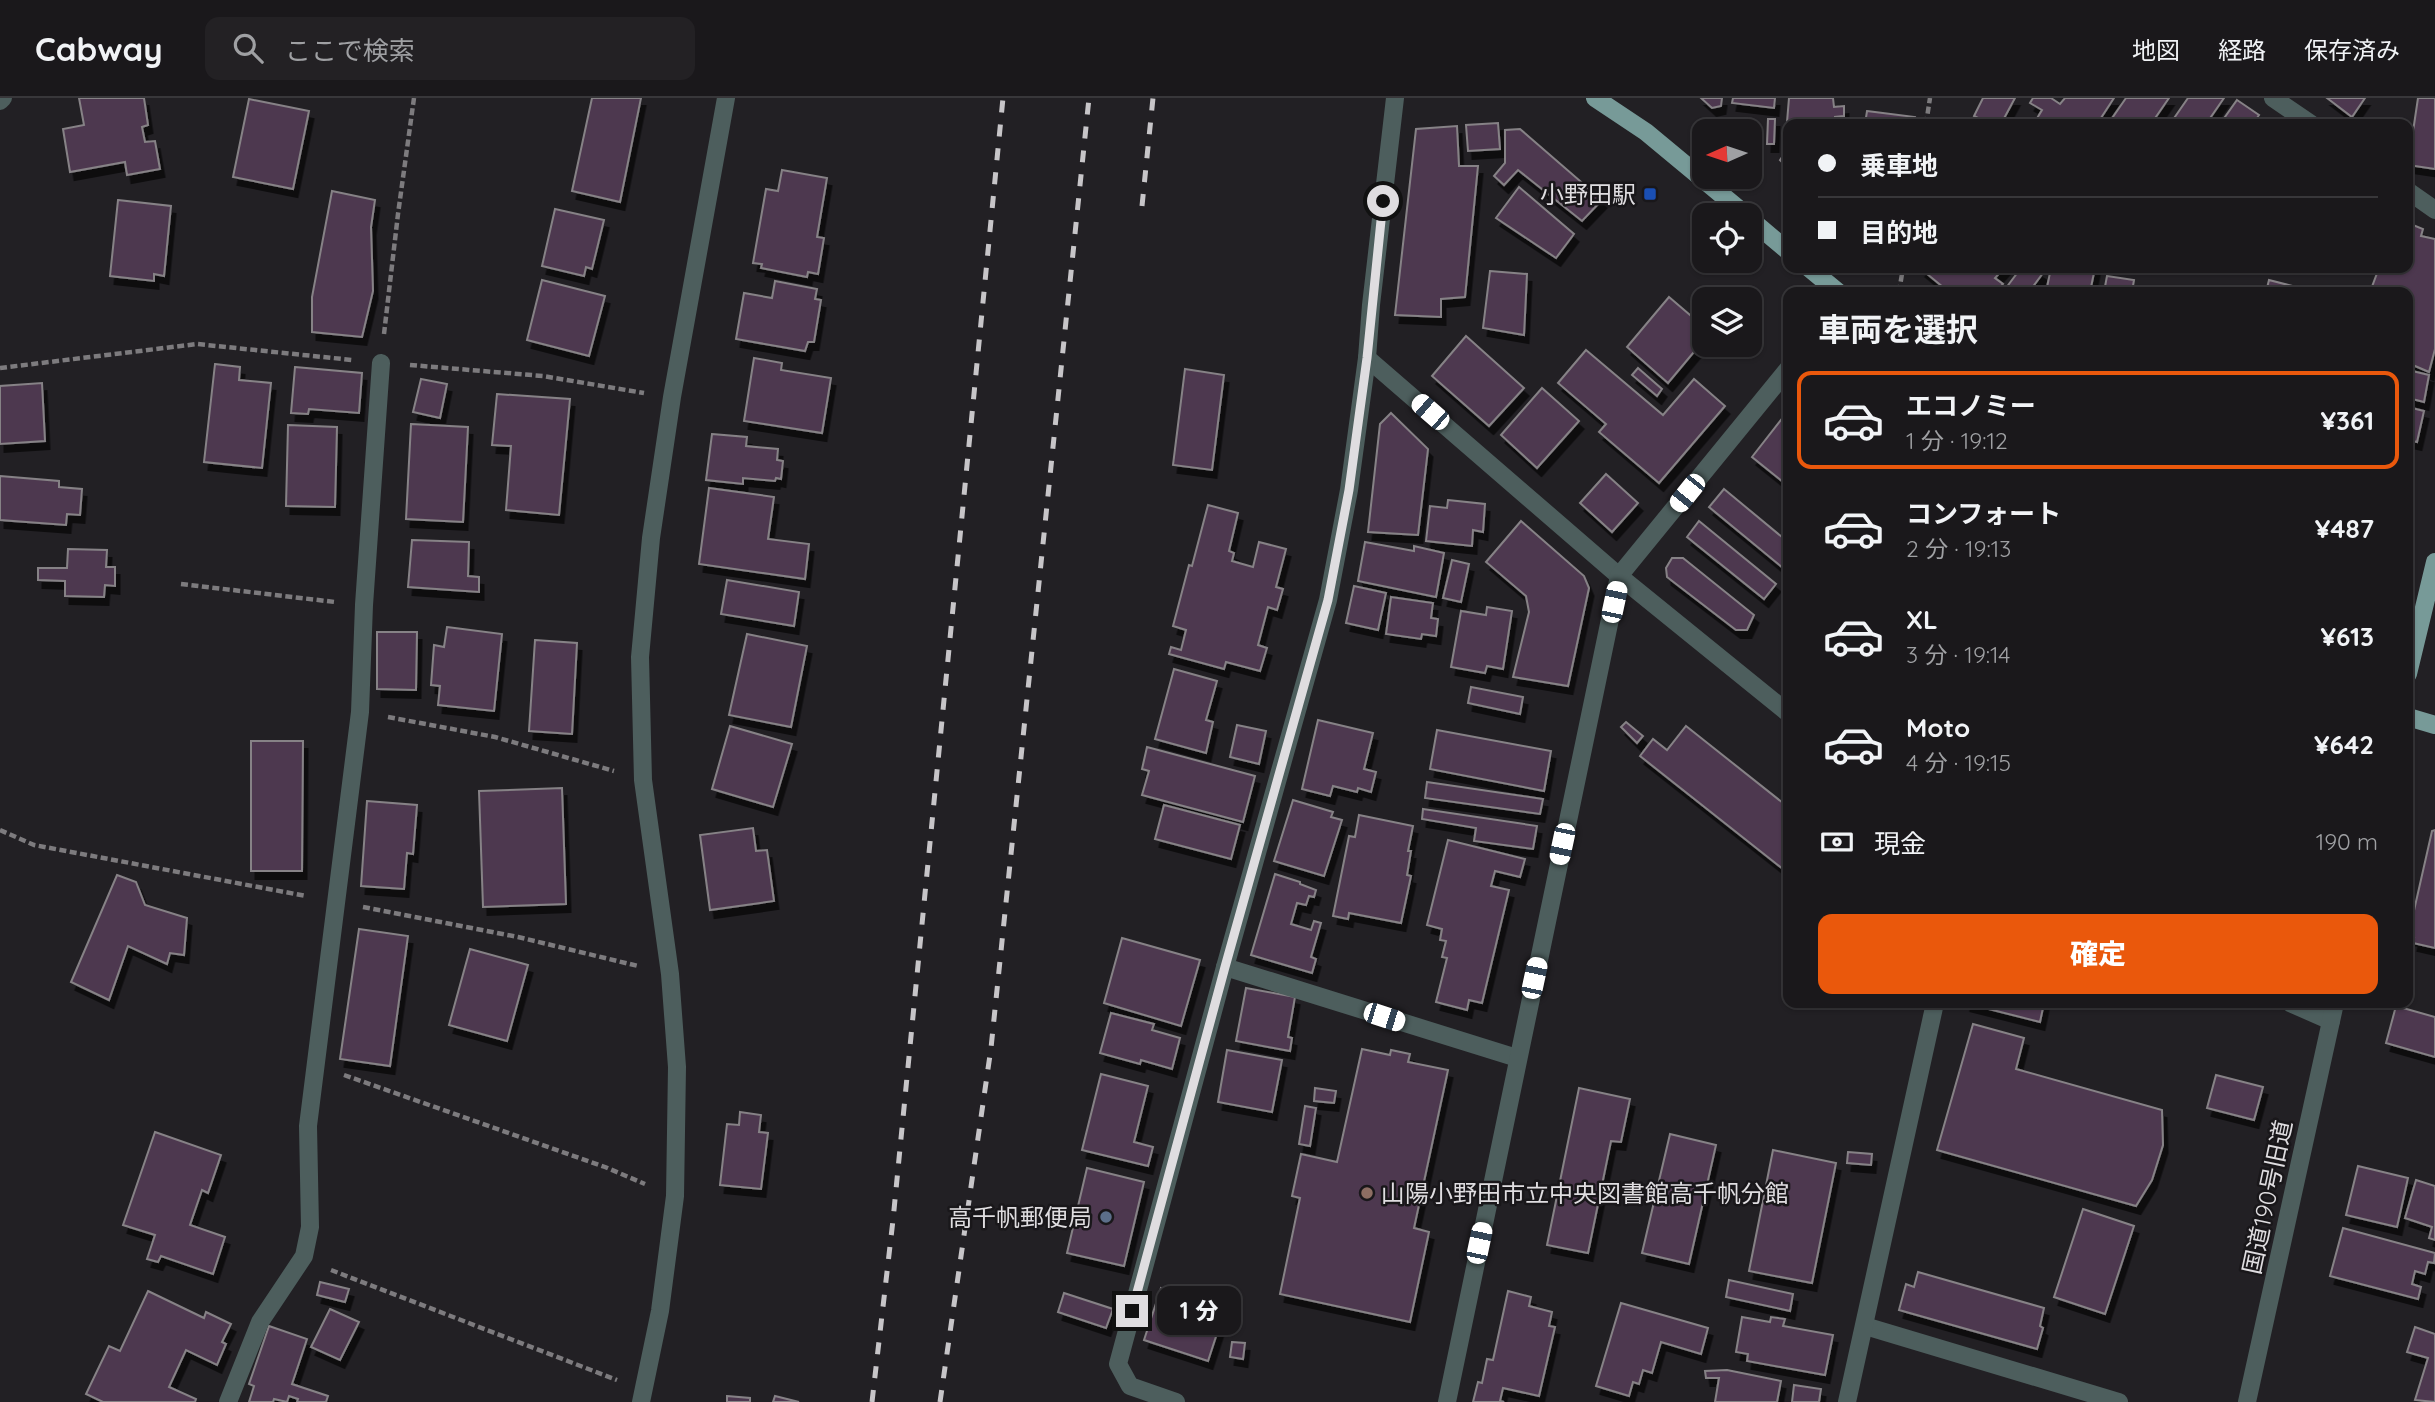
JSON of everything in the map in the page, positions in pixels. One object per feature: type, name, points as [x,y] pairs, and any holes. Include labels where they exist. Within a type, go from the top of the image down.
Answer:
[{"type":"main road","points":[[1595,98],[1646,132],[1731,203]]},
{"type":"main road","points":[[1762,229],[1783,247]]},
{"type":"main road","points":[[1815,273],[1832,287]]},
{"type":"main road","points":[[2413,653],[2435,562]]},
{"type":"main road","points":[[2413,719],[2435,725]]},
{"type":"street","points":[[643,1396],[660,1311],[675,1196],[677,1067],[670,974],[643,780],[640,657],[651,538],[726,98]]},
{"type":"street","points":[[1176,1402],[1130,1386],[1118,1364],[1328,600],[1349,490],[1367,358],[1395,98]]},
{"type":"street","points":[[2273,98],[2304,119]]},
{"type":"street","points":[[2413,195],[2435,210]]},
{"type":"street","points":[[1367,358],[1619,576],[1783,709]]},
{"type":"street","points":[[228,1402],[260,1322],[304,1256],[310,1227],[308,1126],[360,712],[363,606],[381,363]]},
{"type":"street","points":[[1447,1402],[1619,576],[1783,375]]},
{"type":"street","points":[[1225,967],[1517,1058]]},
{"type":"street","points":[[1847,1402],[1934,1008]]},
{"type":"street","points":[[2301,1008],[2331,1021]]},
{"type":"street","name":"国道190号旧道","points":[[2247,1402],[2334,1008]]},
{"type":"street","points":[[1865,1326],[2119,1402]]},
{"type":"path","points":[[381,363],[414,98]]},
{"type":"path","points":[[1927,119],[1930,98]]},
{"type":"path","points":[[0,368],[197,344],[543,376],[673,397]]},
{"type":"path","points":[[181,584],[363,606]]},
{"type":"path","points":[[360,712],[495,737],[643,780]]},
{"type":"path","points":[[315,1073],[343,1074],[605,1167],[675,1196]]},
{"type":"path","points":[[304,1256],[334,1271],[643,1396]]},
{"type":"building","points":[[79,98],[144,98],[148,125],[142,127],[145,142],[155,141],[160,169],[127,175],[125,162],[70,172],[63,129],[84,125]]},
{"type":"building","points":[[592,98],[641,98],[620,202],[572,191]]},
{"type":"building","points":[[1701,98],[1722,98],[1721,106],[1712,108]]},
{"type":"building","points":[[1733,98],[1775,98],[1774,108],[1732,103]]},
{"type":"building","points":[[1789,98],[1833,98],[1834,107],[1844,106],[1844,116],[1835,119],[1787,119]]},
{"type":"building","points":[[1983,98],[2015,98],[2004,119],[1980,119],[1974,116]]},
{"type":"building","points":[[2033,98],[2051,98],[2060,104],[2065,98],[2114,98],[2100,119],[2037,119],[2042,110],[2030,103]]},
{"type":"building","points":[[2126,98],[2169,98],[2154,119],[2111,119]]},
{"type":"building","points":[[2188,98],[2224,98],[2209,119],[2173,119]]},
{"type":"building","points":[[2327,98],[2365,98],[2352,117]]},
{"type":"building","points":[[2418,98],[2435,98],[2435,169],[2413,166],[2413,132]]},
{"type":"building","points":[[249,99],[309,111],[293,189],[233,177]]},
{"type":"building","points":[[2237,100],[2259,115],[2256,119],[2224,119]]},
{"type":"building","points":[[1867,111],[1915,117],[1915,119],[1866,119]]},
{"type":"building","points":[[1768,119],[1775,119],[1774,144],[1767,144]]},
{"type":"building","points":[[1498,123],[1500,149],[1468,151],[1466,125]]},
{"type":"building","points":[[1457,126],[1459,166],[1478,166],[1465,297],[1441,299],[1441,317],[1395,315],[1416,129]]},
{"type":"building","points":[[1520,129],[1602,200],[1582,221],[1518,170],[1504,185],[1494,176],[1505,163],[1505,130]]},
{"type":"building","points":[[782,170],[827,178],[817,237],[824,238],[818,274],[808,272],[807,277],[761,268],[762,264],[753,263],[766,189],[778,191]]},
{"type":"building","points":[[1519,187],[1574,234],[1556,258],[1496,218]]},
{"type":"building","points":[[332,191],[375,200],[371,227],[373,291],[362,337],[312,332],[312,297]]},
{"type":"building","points":[[118,200],[171,206],[164,276],[154,274],[154,281],[110,276]]},
{"type":"building","points":[[555,209],[604,220],[592,269],[586,267],[584,276],[542,266]]},
{"type":"building","points":[[2413,225],[2423,229],[2421,236],[2435,239],[2435,349],[2429,372],[2413,365],[2413,287],[2372,287],[2377,273],[2413,273]]},
{"type":"building","points":[[1490,271],[1527,274],[1524,335],[1483,328]]},
{"type":"building","points":[[1926,273],[2000,273],[1995,278],[2003,284],[2000,287],[1943,287]]},
{"type":"building","points":[[2017,273],[2043,273],[2033,287],[2007,287]]},
{"type":"building","points":[[2050,273],[2094,273],[2091,287],[2047,287]]},
{"type":"building","points":[[2107,276],[2134,280],[2133,287],[2105,287]]},
{"type":"building","points":[[542,280],[605,296],[589,356],[527,340]]},
{"type":"building","points":[[2269,280],[2296,287],[2267,287]]},
{"type":"building","points":[[775,281],[817,289],[815,299],[821,300],[814,342],[808,342],[805,351],[736,339],[744,293],[772,298]]},
{"type":"building","points":[[1669,297],[1692,317],[1692,354],[1668,383],[1627,347]]},
{"type":"building","points":[[1466,336],[1524,388],[1489,426],[1432,376]]},
{"type":"building","points":[[1586,350],[1663,415],[1694,379],[1725,406],[1659,483],[1599,432],[1606,424],[1558,383]]},
{"type":"building","points":[[754,358],[782,363],[781,370],[831,378],[822,433],[744,421]]},
{"type":"building","points":[[215,364],[240,367],[239,380],[271,383],[262,468],[204,462]]},
{"type":"building","points":[[295,367],[362,373],[359,413],[309,409],[308,414],[291,413]]},
{"type":"building","points":[[1638,368],[1662,389],[1657,396],[1632,375]]},
{"type":"building","points":[[1185,369],[1224,375],[1212,470],[1173,465]]},
{"type":"building","points":[[2413,371],[2429,375],[2424,402],[2413,399]]},
{"type":"building","points":[[421,379],[447,384],[440,418],[413,412]]},
{"type":"building","points":[[42,383],[45,441],[0,444],[0,386]]},
{"type":"building","points":[[1542,388],[1579,421],[1537,468],[1501,435]]},
{"type":"building","points":[[497,394],[570,399],[559,515],[506,510],[511,446],[492,445]]},
{"type":"building","points":[[2413,408],[2424,411],[2417,442],[2413,441]]},
{"type":"building","points":[[1391,413],[1428,449],[1418,535],[1368,532],[1380,424]]},
{"type":"building","points":[[1783,417],[1783,482],[1752,457]]},
{"type":"building","points":[[411,424],[468,427],[463,522],[406,519]]},
{"type":"building","points":[[288,425],[337,427],[335,507],[286,506]]},
{"type":"building","points":[[712,434],[747,437],[746,446],[778,449],[777,460],[783,461],[781,479],[776,478],[775,481],[743,478],[743,484],[706,480]]},
{"type":"building","points":[[1606,474],[1638,503],[1612,532],[1580,503]]},
{"type":"building","points":[[0,476],[59,481],[59,487],[82,489],[80,515],[67,514],[66,525],[0,520]]},
{"type":"building","points":[[709,488],[774,497],[768,539],[809,544],[805,579],[699,564]]},
{"type":"building","points":[[1724,489],[1783,538],[1783,568],[1709,507]]},
{"type":"building","points":[[1448,500],[1485,504],[1483,532],[1473,530],[1472,546],[1426,541],[1430,506],[1447,508]]},
{"type":"building","points":[[1208,505],[1238,513],[1229,551],[1234,553],[1232,561],[1253,567],[1259,542],[1286,549],[1276,587],[1283,589],[1277,610],[1268,607],[1258,645],[1267,648],[1260,671],[1226,662],[1224,669],[1169,654],[1171,647],[1181,650],[1186,630],[1173,626]]},
{"type":"building","points":[[1521,521],[1584,576],[1589,588],[1568,686],[1513,677],[1529,612],[1526,596],[1486,562]]},
{"type":"building","points":[[1699,521],[1776,584],[1764,599],[1687,537]]},
{"type":"building","points":[[412,540],[469,542],[468,576],[479,577],[479,592],[408,587]]},
{"type":"building","points":[[1365,542],[1414,551],[1414,546],[1444,553],[1436,597],[1358,581]]},
{"type":"building","points":[[68,549],[107,550],[106,567],[115,567],[115,586],[105,585],[104,597],[65,596],[65,581],[38,580],[38,568],[67,568]]},
{"type":"building","points":[[1672,558],[1683,558],[1754,615],[1747,630],[1736,630],[1667,577],[1666,568]]},
{"type":"building","points":[[1452,560],[1469,564],[1461,602],[1443,598]]},
{"type":"building","points":[[727,580],[799,592],[794,626],[721,614]]},
{"type":"building","points":[[1354,586],[1386,593],[1378,630],[1346,623]]},
{"type":"building","points":[[1391,597],[1433,603],[1431,618],[1438,619],[1436,636],[1422,634],[1421,639],[1386,634]]},
{"type":"building","points":[[1487,607],[1512,611],[1503,669],[1487,666],[1485,673],[1451,667],[1461,611],[1486,615]]},
{"type":"building","points":[[447,627],[502,634],[494,711],[438,705],[440,686],[431,685],[434,645],[444,647]]},
{"type":"building","points":[[377,632],[417,632],[416,690],[377,689]]},
{"type":"building","points":[[747,634],[807,646],[791,727],[729,715]]},
{"type":"building","points":[[535,640],[577,643],[572,734],[529,731]]},
{"type":"building","points":[[1174,669],[1217,681],[1206,720],[1213,722],[1206,753],[1155,739]]},
{"type":"building","points":[[1471,687],[1523,697],[1520,714],[1468,703]]},
{"type":"building","points":[[1318,720],[1373,733],[1364,769],[1376,772],[1371,792],[1358,788],[1357,792],[1333,786],[1330,796],[1302,789]]},
{"type":"building","points":[[1626,722],[1643,736],[1637,743],[1621,727]]},
{"type":"building","points":[[1237,725],[1266,731],[1259,764],[1230,757]]},
{"type":"building","points":[[730,726],[792,744],[773,807],[712,789]]},
{"type":"building","points":[[1686,726],[1783,803],[1783,869],[1640,756],[1653,739],[1667,750]]},
{"type":"building","points":[[1437,730],[1551,751],[1544,791],[1430,769]]},
{"type":"building","points":[[251,741],[303,741],[302,871],[251,871]]},
{"type":"building","points":[[1147,747],[1255,776],[1243,822],[1142,795],[1149,771],[1142,769]]},
{"type":"building","points":[[1427,782],[1543,799],[1540,814],[1425,798]]},
{"type":"building","points":[[562,788],[566,904],[483,907],[479,791]]},
{"type":"building","points":[[1293,800],[1333,812],[1331,817],[1342,820],[1324,876],[1274,861]]},
{"type":"building","points":[[367,801],[417,805],[413,854],[407,853],[404,889],[361,886]]},
{"type":"building","points":[[1164,805],[1240,825],[1231,859],[1155,839]]},
{"type":"building","points":[[1423,809],[1537,826],[1533,849],[1474,841],[1476,828],[1422,819]]},
{"type":"building","points":[[1359,815],[1413,826],[1407,875],[1411,876],[1401,923],[1349,913],[1348,919],[1333,916],[1349,836],[1355,837]]},
{"type":"building","points":[[753,828],[756,851],[767,850],[774,901],[710,910],[700,835]]},
{"type":"building","points":[[2435,830],[2435,948],[2413,943],[2413,915],[2432,831]]},
{"type":"building","points":[[1448,840],[1525,859],[1520,877],[1495,871],[1491,886],[1509,890],[1482,1003],[1469,1000],[1467,1010],[1436,1002],[1447,958],[1442,957],[1446,941],[1440,940],[1442,929],[1427,925]]},
{"type":"building","points":[[1275,874],[1316,890],[1314,897],[1309,896],[1306,905],[1297,903],[1291,924],[1311,930],[1314,921],[1321,923],[1311,957],[1316,959],[1312,973],[1251,955]]},
{"type":"building","points":[[117,875],[136,882],[145,905],[187,918],[184,955],[170,953],[167,964],[128,946],[109,1000],[71,982]]},
{"type":"building","points":[[359,929],[408,936],[390,1066],[340,1059]]},
{"type":"building","points":[[1122,938],[1200,960],[1181,1026],[1104,1003]]},
{"type":"building","points":[[470,949],[528,965],[507,1041],[449,1025]]},
{"type":"building","points":[[1246,988],[1295,997],[1288,1037],[1292,1038],[1290,1051],[1236,1041]]},
{"type":"building","points":[[1985,1008],[2043,1008],[2040,1022]]},
{"type":"building","points":[[2395,1008],[2435,1017],[2435,1057],[2386,1043]]},
{"type":"building","points":[[1111,1013],[1154,1024],[1152,1030],[1180,1038],[1172,1069],[1100,1053]]},
{"type":"building","points":[[1973,1024],[2024,1038],[2016,1069],[2162,1110],[2163,1145],[2152,1180],[2136,1206],[1937,1150]]},
{"type":"building","points":[[1362,1049],[1390,1055],[1391,1050],[1410,1054],[1408,1062],[1448,1070],[1414,1228],[1429,1232],[1410,1322],[1280,1294],[1300,1198],[1292,1196],[1301,1154],[1337,1162]]},
{"type":"building","points":[[1227,1050],[1282,1060],[1272,1112],[1218,1102]]},
{"type":"building","points":[[1101,1074],[1148,1086],[1134,1142],[1153,1147],[1148,1166],[1082,1150]]},
{"type":"building","points":[[2216,1075],[2263,1087],[2254,1120],[2207,1108]]},
{"type":"building","points":[[1315,1088],[1336,1091],[1334,1103],[1314,1101]]},
{"type":"building","points":[[1579,1088],[1630,1099],[1621,1142],[1611,1141],[1588,1253],[1547,1245]]},
{"type":"building","points":[[1305,1106],[1316,1108],[1310,1146],[1299,1144]]},
{"type":"building","points":[[740,1112],[761,1115],[759,1132],[768,1133],[761,1189],[720,1185],[727,1124],[739,1125]]},
{"type":"building","points":[[155,1132],[221,1155],[208,1193],[202,1190],[190,1225],[225,1237],[213,1274],[161,1256],[158,1262],[147,1259],[155,1235],[123,1225]]},
{"type":"building","points":[[1670,1134],[1716,1145],[1689,1264],[1642,1253]]},
{"type":"building","points":[[1773,1150],[1836,1163],[1812,1283],[1749,1271]]},
{"type":"building","points":[[1848,1152],[1872,1154],[1871,1165],[1847,1163]]},
{"type":"building","points":[[2358,1166],[2408,1178],[2397,1227],[2346,1215]]},
{"type":"building","points":[[1087,1168],[1144,1182],[1124,1266],[1067,1253]]},
{"type":"building","points":[[2416,1180],[2435,1186],[2435,1240],[2429,1238],[2432,1227],[2405,1218]]},
{"type":"building","points":[[2083,1209],[2134,1226],[2105,1314],[2054,1297]]},
{"type":"building","points":[[2343,1228],[2435,1253],[2434,1263],[2428,1262],[2425,1274],[2415,1271],[2412,1284],[2421,1287],[2418,1299],[2330,1276]]},
{"type":"building","points":[[1918,1272],[2044,1308],[2040,1326],[2043,1328],[2037,1349],[1899,1310],[1906,1284],[1914,1287]]},
{"type":"building","points":[[1729,1280],[1793,1294],[1790,1311],[1726,1297]]},
{"type":"building","points":[[320,1282],[349,1289],[345,1302],[317,1295]]},
{"type":"building","points":[[1161,1288],[1225,1309],[1208,1361],[1144,1340]]},
{"type":"building","points":[[148,1291],[204,1318],[206,1312],[231,1324],[222,1342],[226,1344],[217,1365],[186,1350],[169,1387],[196,1399],[195,1402],[103,1402],[86,1394],[109,1346],[120,1351]]},
{"type":"building","points":[[1508,1291],[1531,1297],[1529,1306],[1552,1312],[1549,1326],[1555,1327],[1539,1396],[1503,1388],[1500,1401],[1504,1402],[1473,1402],[1478,1382],[1482,1383],[1487,1359],[1493,1360]]},
{"type":"building","points":[[1064,1293],[1113,1309],[1106,1328],[1058,1312]]},
{"type":"building","points":[[1621,1303],[1708,1328],[1701,1354],[1661,1342],[1652,1373],[1643,1370],[1639,1384],[1633,1382],[1629,1396],[1596,1386]]},
{"type":"building","points":[[330,1309],[359,1322],[340,1360],[311,1347]]},
{"type":"building","points":[[1742,1317],[1770,1322],[1771,1317],[1785,1319],[1783,1326],[1833,1335],[1825,1375],[1747,1361],[1748,1354],[1736,1352]]},
{"type":"building","points":[[269,1326],[307,1339],[292,1384],[328,1396],[326,1402],[297,1402],[298,1399],[289,1396],[287,1402],[274,1399],[273,1402],[249,1402],[254,1386],[249,1384]]},
{"type":"building","points":[[2415,1327],[2435,1334],[2435,1402],[2415,1400],[2428,1358],[2407,1352]]},
{"type":"building","points":[[1232,1342],[1245,1343],[1243,1359],[1230,1357]]},
{"type":"building","points":[[1727,1370],[1781,1381],[1777,1402],[1715,1402],[1719,1378],[1706,1378],[1705,1371]]},
{"type":"building","points":[[1794,1385],[1821,1389],[1819,1402],[1792,1402]]},
{"type":"building","points":[[727,1396],[750,1398],[750,1402],[727,1402]]},
{"type":"building","points":[[775,1396],[799,1402],[773,1402]]},
{"type":"railway","points":[[872,1402],[893,1220],[1003,98]]},
{"type":"railway","points":[[940,1402],[991,1048],[1089,98]]},
{"type":"railway","points":[[1142,206],[1153,98]]},
{"type":"place","name":"小野田駅","points":[[1650,194]]},
{"type":"place","name":"山陽小野田市立中央図書館高千帆分館","points":[[1367,1193]]},
{"type":"place","name":"高千帆郵便局","points":[[1106,1217]]},
{"type":"route","points":[[1132,1311],[1328,600],[1349,490],[1367,358],[1383,201]]}]
